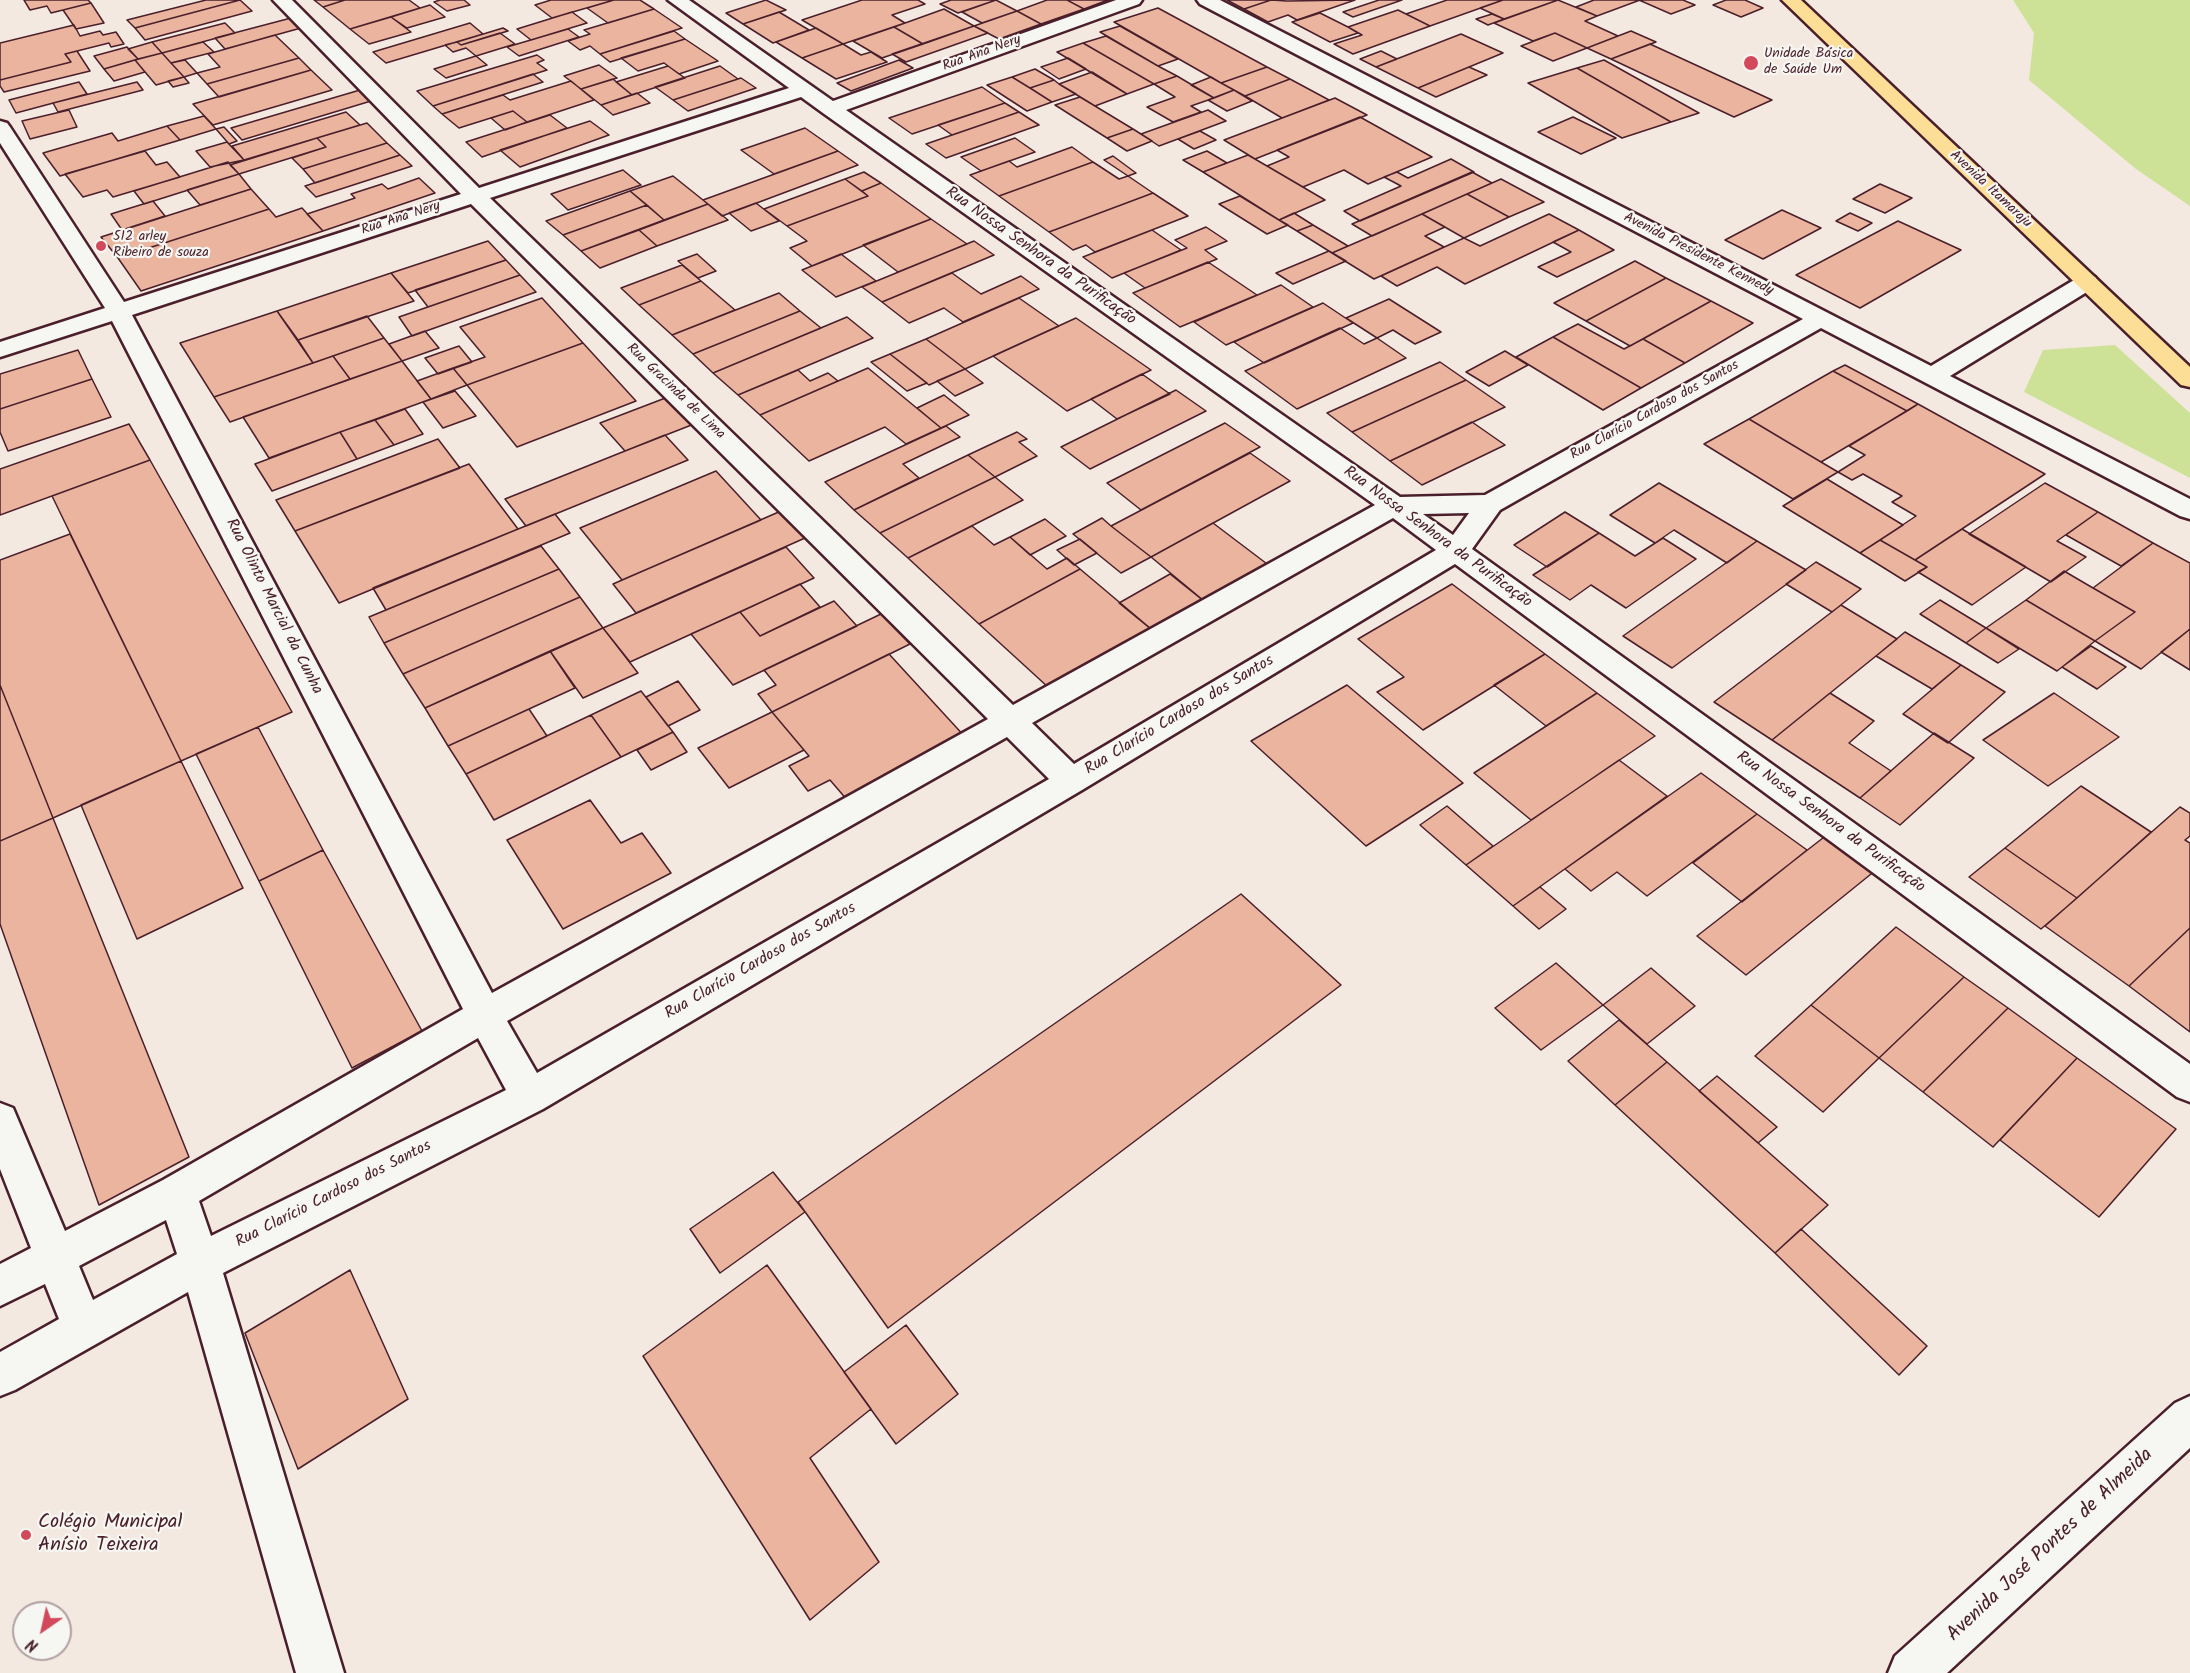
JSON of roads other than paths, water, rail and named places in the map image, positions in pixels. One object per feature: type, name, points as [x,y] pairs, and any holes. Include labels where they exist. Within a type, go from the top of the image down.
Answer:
[{"type":"main road","name":"Avenida Itamaraju","points":[[1791,0],[2190,380]]},
{"type":"street","name":"Rua Gracinda de Lima","points":[[282,0],[474,195],[1071,781]]},
{"type":"street","name":"Rua Nossa Senhora da Purificação","points":[[677,0],[1394,506],[2190,1085]]},
{"type":"street","name":"Rua Ana Nery","points":[[830,109],[1133,0]]},
{"type":"street","name":"Avenida Presidente Kennedy","points":[[1206,0],[2190,510]]},
{"type":"street","name":"Rua Ana Nery","points":[[0,350],[802,90]]},
{"type":"street","name":"Rua Olinto Marcial da Cunha","points":[[0,127],[119,312],[485,1015],[530,1097]]},
{"type":"street","points":[[1932,376],[2087,282]]},
{"type":"street","name":"Rua Clarício Cardoso dos Santos","points":[[0,1375],[200,1263],[530,1097],[1071,781],[1456,551],[1490,504],[1820,319]]},
{"type":"street","name":"Rua Clarício Cardoso dos Santos","points":[[0,1286],[177,1193],[485,1015],[1394,506],[1490,504]]},
{"type":"street","points":[[0,1120],[83,1328]]},
{"type":"street","points":[[177,1193],[200,1263],[320,1673]]},
{"type":"street","name":"Avenida José Pontes de Almeida","points":[[1912,1673],[2190,1418]]},
{"type":"place","name":"Unidade Básica de Saúde Um","points":[[1751,63]]},
{"type":"place","name":"512 arley Ribeiro de souza","points":[[101,246]]},
{"type":"place","name":"Colégio Municipal Anísio Teixeira","points":[[26,1535]]}]
